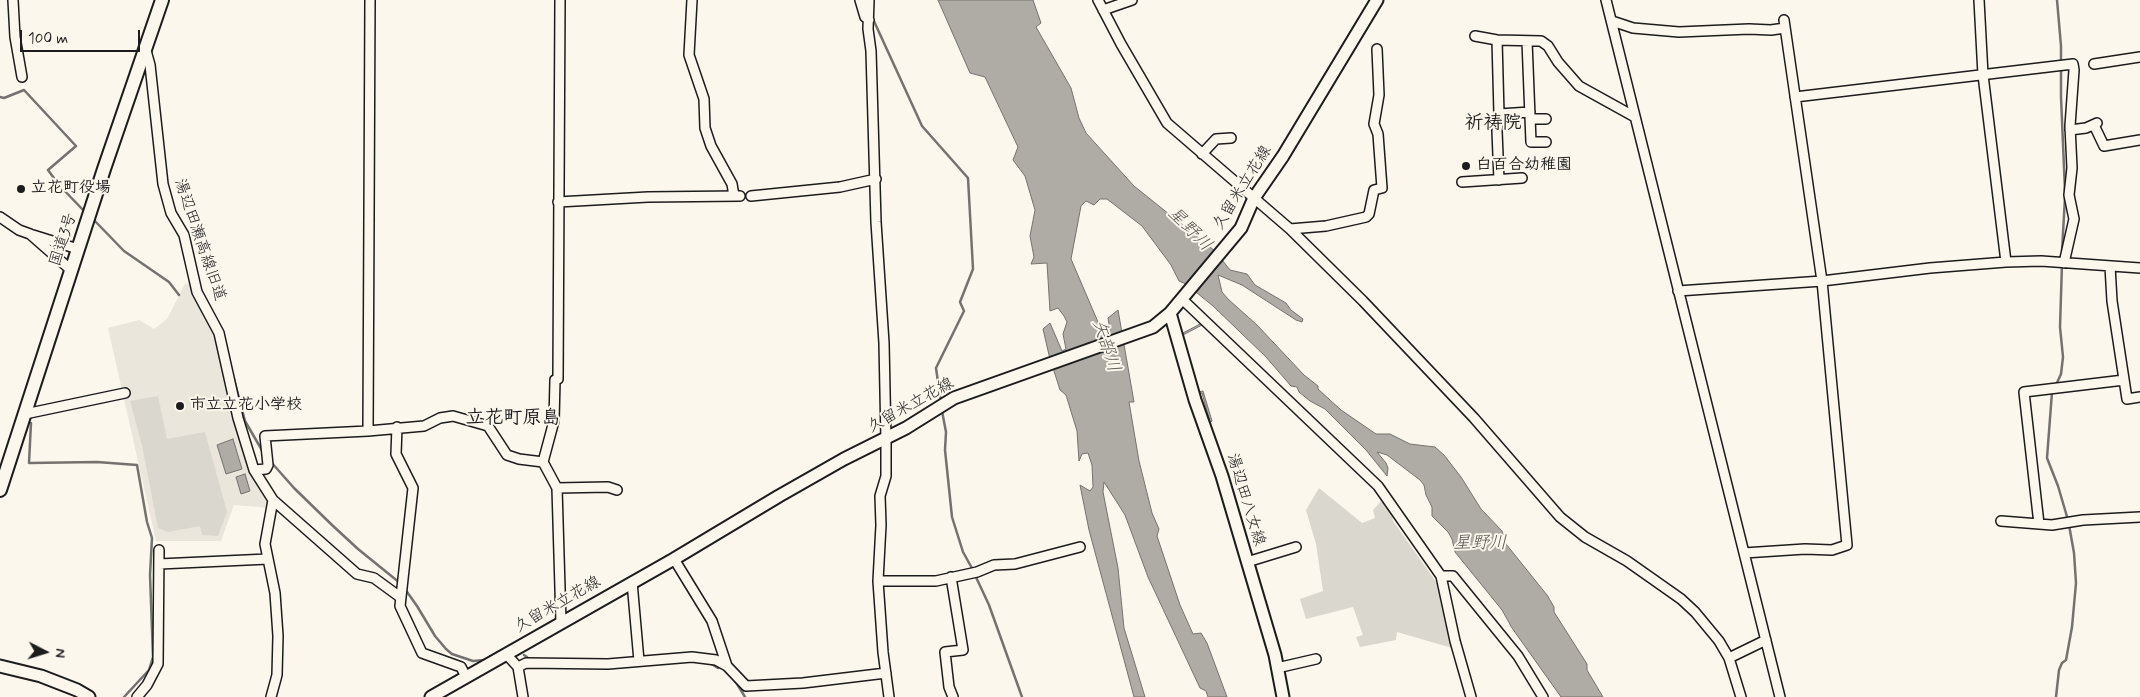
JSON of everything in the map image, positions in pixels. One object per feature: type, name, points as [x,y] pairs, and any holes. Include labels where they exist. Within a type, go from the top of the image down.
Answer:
[{"type":"highway","name":"国道3号","points":[[0,490],[71,270],[162,0]]},
{"type":"main road","name":"久留米立花線","points":[[431,697],[674,559],[844,459],[886,440],[954,398],[1152,327],[1170,313],[1241,228],[1254,198],[1283,156],[1377,0]]},
{"type":"main road","name":"湯辺田八女線","points":[[1170,313],[1195,400],[1222,476],[1278,668],[1283,697]]},
{"type":"main road","points":[[0,666],[41,676],[77,690],[89,697]]},
{"type":"street","points":[[13,0],[15,37],[22,77]]},
{"type":"street","points":[[368,432],[370,0]]},
{"type":"street","points":[[560,0],[558,379],[555,380],[554,420],[543,462],[557,488],[561,622]]},
{"type":"street","points":[[558,202],[648,196],[737,196],[711,146],[705,128],[704,99],[689,55],[692,0]]},
{"type":"street","points":[[860,0],[865,17],[870,21]]},
{"type":"street","points":[[869,0],[870,21],[868,29],[871,51],[876,222],[884,343],[886,440],[886,476],[880,496],[881,525],[878,581],[880,620],[889,697]]},
{"type":"street","points":[[1098,0],[1167,123],[1290,229],[1431,371],[1560,517],[1585,538],[1626,561],[1680,599],[1695,612],[1713,633],[1729,658],[1741,697]]},
{"type":"street","points":[[1103,10],[1132,0]]},
{"type":"street","points":[[1606,0],[1780,697]]},
{"type":"street","points":[[1979,0],[1983,75],[2006,262]]},
{"type":"street","points":[[1612,21],[1633,28],[1679,32],[1771,30],[1784,24],[1822,281],[1847,545],[1832,550],[1805,549],[1744,553]]},
{"type":"street","points":[[1475,36],[1497,40],[1541,41],[1548,46],[1558,62],[1580,86],[1636,117]]},
{"type":"street","points":[[1497,40],[1499,180]]},
{"type":"street","points":[[1527,41],[1531,142],[1546,142]]},
{"type":"street","name":"湯辺田瀬高線旧道","points":[[145,47],[150,65],[162,184],[171,213],[184,235],[197,292],[219,333],[238,418],[254,470],[273,500],[357,574],[374,578],[400,598]]},
{"type":"street","points":[[1290,229],[1326,226],[1366,216],[1369,214],[1374,190],[1382,188],[1378,134],[1374,124],[1379,95],[1376,49]]},
{"type":"street","points":[[2094,64],[2140,57]]},
{"type":"street","points":[[1796,97],[2073,64],[2070,130],[2072,168],[2069,195],[2074,219],[2064,263]]},
{"type":"street","points":[[1499,114],[1546,119]]},
{"type":"street","points":[[2070,130],[2086,128],[2095,124],[2104,146],[2140,140]]},
{"type":"street","points":[[1202,154],[1216,139],[1231,138]]},
{"type":"street","points":[[1462,182],[1522,178]]},
{"type":"street","points":[[751,196],[840,187],[876,179]]},
{"type":"street","points":[[0,217],[18,230],[78,249]]},
{"type":"street","points":[[30,234],[71,270]]},
{"type":"street","points":[[1678,291],[1822,281],[1930,268],[2006,262],[2041,261],[2140,268]]},
{"type":"street","points":[[2110,266],[2112,301],[2127,399],[2140,397]]},
{"type":"street","points":[[1183,297],[1378,486],[1441,576],[1455,641],[1472,697]]},
{"type":"street","points":[[2039,524],[2024,392],[2124,380]]},
{"type":"street","points":[[25,414],[125,393]]},
{"type":"street","points":[[254,470],[266,469],[265,436],[368,432],[397,427],[424,426],[440,418],[454,416],[463,417],[488,426],[507,455],[519,459],[543,462]]},
{"type":"street","points":[[397,427],[396,454],[412,488],[400,606],[422,653],[461,667],[466,677]]},
{"type":"street","points":[[557,488],[608,487],[617,490]]},
{"type":"street","points":[[271,697],[277,675],[278,636],[275,593],[265,536],[273,500]]},
{"type":"street","points":[[2001,521],[2064,524],[2083,520],[2140,517]]},
{"type":"street","points":[[878,581],[936,581],[973,573],[994,565],[1015,564],[1080,547]]},
{"type":"street","points":[[1247,562],[1296,547]]},
{"type":"street","points":[[136,697],[148,685],[158,664],[159,550]]},
{"type":"street","points":[[159,564],[268,559]]},
{"type":"street","points":[[674,559],[712,620],[727,666]]},
{"type":"street","points":[[1441,576],[1453,576],[1518,656],[1543,697]]},
{"type":"street","points":[[951,577],[963,650],[945,652],[949,687],[953,697]]},
{"type":"street","points":[[632,582],[639,661]]},
{"type":"street","points":[[1729,658],[1766,640]]},
{"type":"street","points":[[506,654],[518,667],[523,697]]},
{"type":"street","points":[[518,667],[526,663],[608,664],[700,657],[716,660],[727,666],[746,686],[803,683],[886,673]]},
{"type":"street","points":[[1278,668],[1316,659]]},
{"type":"shaded area","name":"市立立花小学校","points":[[192,283],[214,327],[237,422],[270,497],[270,508],[234,505],[221,541],[156,541],[108,328],[139,320],[154,329],[167,319],[185,284]]},
{"type":"shaded area","points":[[158,396],[167,439],[205,432],[227,512],[218,536],[202,535],[200,526],[168,532],[158,528],[142,445],[130,401]]},
{"type":"shaded area","points":[[1319,488],[1362,523],[1375,518],[1373,510],[1381,501],[1391,513],[1393,521],[1437,583],[1452,648],[1397,632],[1396,640],[1360,647],[1356,637],[1363,635],[1353,607],[1306,619],[1300,599],[1323,591],[1316,544],[1306,510]]},
{"type":"water","points":[[938,0],[1033,0],[1041,23],[1036,27],[1071,88],[1079,118],[1086,133],[1134,186],[1215,251],[1230,270],[1247,274],[1255,285],[1286,303],[1291,310],[1303,319],[1302,322],[1296,320],[1242,285],[1218,275],[1222,292],[1228,299],[1257,325],[1304,375],[1318,386],[1318,389],[1341,410],[1376,434],[1390,434],[1410,444],[1435,447],[1444,455],[1461,477],[1481,509],[1502,531],[1506,544],[1547,595],[1554,607],[1554,612],[1587,664],[1587,670],[1603,697],[1561,697],[1512,628],[1502,610],[1455,552],[1448,532],[1432,516],[1432,507],[1426,495],[1424,485],[1420,480],[1387,455],[1377,452],[1386,463],[1388,468],[1387,476],[1366,450],[1325,409],[1310,401],[1299,392],[1297,387],[1291,386],[1266,357],[1213,306],[1186,284],[1179,281],[1171,265],[1142,226],[1107,199],[1100,199],[1094,205],[1086,201],[1081,206],[1071,259],[1104,336],[1111,336],[1108,318],[1118,310],[1134,402],[1129,402],[1139,461],[1152,513],[1159,529],[1157,536],[1180,605],[1193,634],[1201,633],[1207,643],[1227,697],[1208,697],[1206,691],[1200,688],[1148,577],[1125,515],[1104,482],[1103,492],[1118,568],[1124,628],[1145,697],[1134,697],[1089,530],[1080,485],[1090,491],[1093,487],[1092,465],[1088,453],[1082,454],[1079,461],[1077,431],[1066,395],[1060,390],[1043,329],[1050,323],[1062,351],[1066,349],[1063,334],[1067,322],[1058,308],[1050,311],[1047,263],[1031,264],[1034,257],[1030,236],[1035,210],[1025,176],[1013,160],[1018,147],[985,77],[970,73]]},
{"type":"water","points":[[1202,323],[1202,325],[1183,335],[1198,392],[1203,391],[1212,421],[1210,422],[1202,393],[1197,395],[1181,334]]},
{"type":"water","points":[[233,439],[242,469],[226,474],[217,445]]},
{"type":"water","points":[[245,474],[250,491],[241,494],[236,477]]},
{"type":"waterway","points":[[2057,0],[2061,46],[2065,191]]},
{"type":"waterway","points":[[873,19],[922,126],[968,178],[973,269],[960,302],[964,311],[936,368],[941,403]]},
{"type":"waterway","points":[[0,97],[4,98],[24,90],[76,146],[48,170],[59,185],[85,212]]},
{"type":"waterway","points":[[2062,251],[2065,197]]},
{"type":"waterway","points":[[93,219],[124,251],[169,282],[179,295]]},
{"type":"waterway","points":[[2055,387],[2061,374],[2063,357],[2060,327],[2062,264]]},
{"type":"waterway","points":[[234,379],[245,421],[263,452]]},
{"type":"waterway","points":[[2052,392],[2047,458],[2068,520]]},
{"type":"waterway","points":[[942,411],[946,432],[945,450],[952,517],[963,552],[973,570]]},
{"type":"waterway","points":[[31,423],[29,463],[97,462],[137,465],[147,522],[152,538],[150,575],[153,657],[149,670],[124,697]]},
{"type":"waterway","points":[[271,462],[294,488],[332,525],[400,583]]},
{"type":"waterway","points":[[2056,697],[2059,670],[2062,663],[2066,660],[2072,627],[2076,583],[2074,553],[2069,525]]},
{"type":"waterway","points":[[975,575],[989,605],[1022,697]]},
{"type":"waterway","points":[[405,589],[435,636],[452,654],[473,661],[484,660],[502,650],[505,651]]},
{"type":"waterway","points":[[708,662],[718,668]]},
{"type":"waterway","points":[[734,679],[745,697]]},
{"type":"place","name":"白百合幼稚園","points":[[1466,166]]},
{"type":"place","name":"立花町役場","points":[[21,189]]},
{"type":"place","name":"市立立花小学校","points":[[180,406]]},
{"type":"district","name":"祈祷院","points":[[1493,124]]},
{"type":"district","name":"立花町原島","points":[[513,419]]},
{"type":"water label","name":"星野川","points":[[1189,230]]},
{"type":"water label","name":"矢部川","points":[[1105,346]]},
{"type":"water label","name":"星野川","points":[[1480,544]]}]
